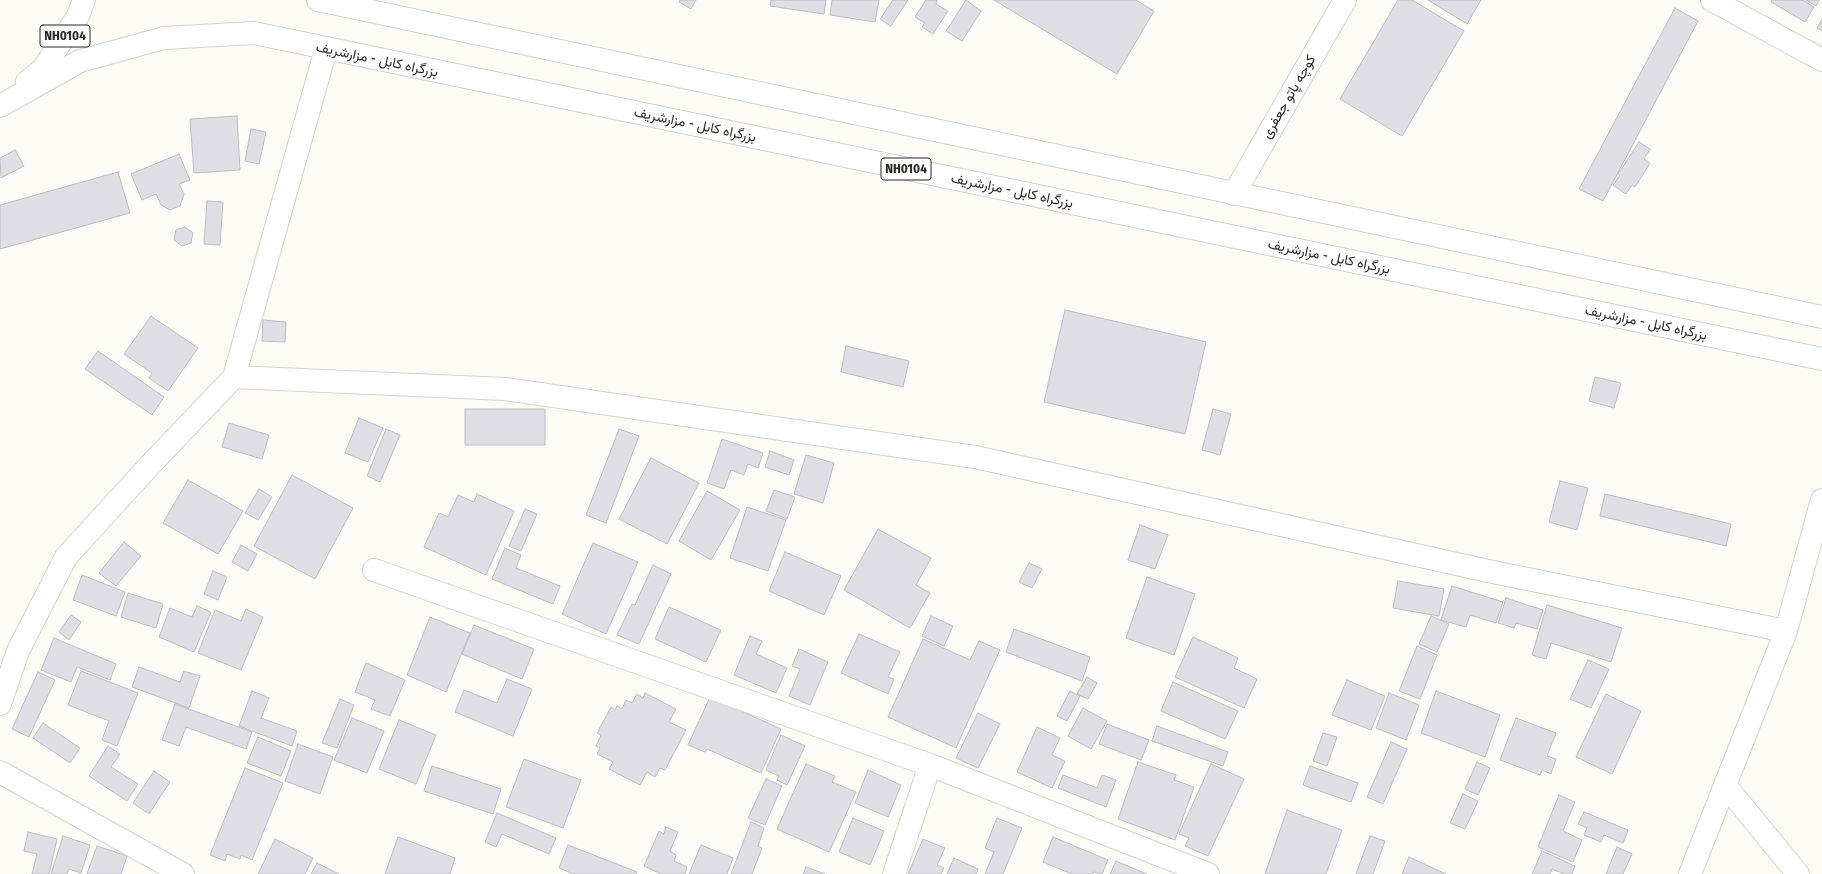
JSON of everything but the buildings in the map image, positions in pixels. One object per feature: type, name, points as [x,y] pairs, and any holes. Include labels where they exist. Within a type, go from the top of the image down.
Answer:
[{"type":"main road","name":"NH0104","points":[[0,105],[43,70],[78,16],[84,0]]},
{"type":"main road","points":[[318,0],[1822,317]]},
{"type":"main road","name":"کوچه پاتو جعفری","points":[[1234,194],[1345,0]]},
{"type":"main road","points":[[1712,0],[1822,60]]},
{"type":"main road","name":"بزرگراه کابل - مزارشریف","points":[[0,105],[80,61],[164,38],[254,33],[1822,359]]},
{"type":"main road","points":[[0,704],[18,651],[66,558],[151,464],[234,377],[326,49]]},
{"type":"main road","points":[[234,377],[505,389],[975,457],[1488,572],[1786,631]]},
{"type":"main road","points":[[1690,874],[1786,631],[1822,500]]},
{"type":"main road","points":[[374,570],[930,766],[1208,874]]},
{"type":"main road","points":[[894,874],[930,766]]},
{"type":"main road","points":[[0,772],[183,874]]},
{"type":"main road","points":[[1725,785],[1798,874]]}]
